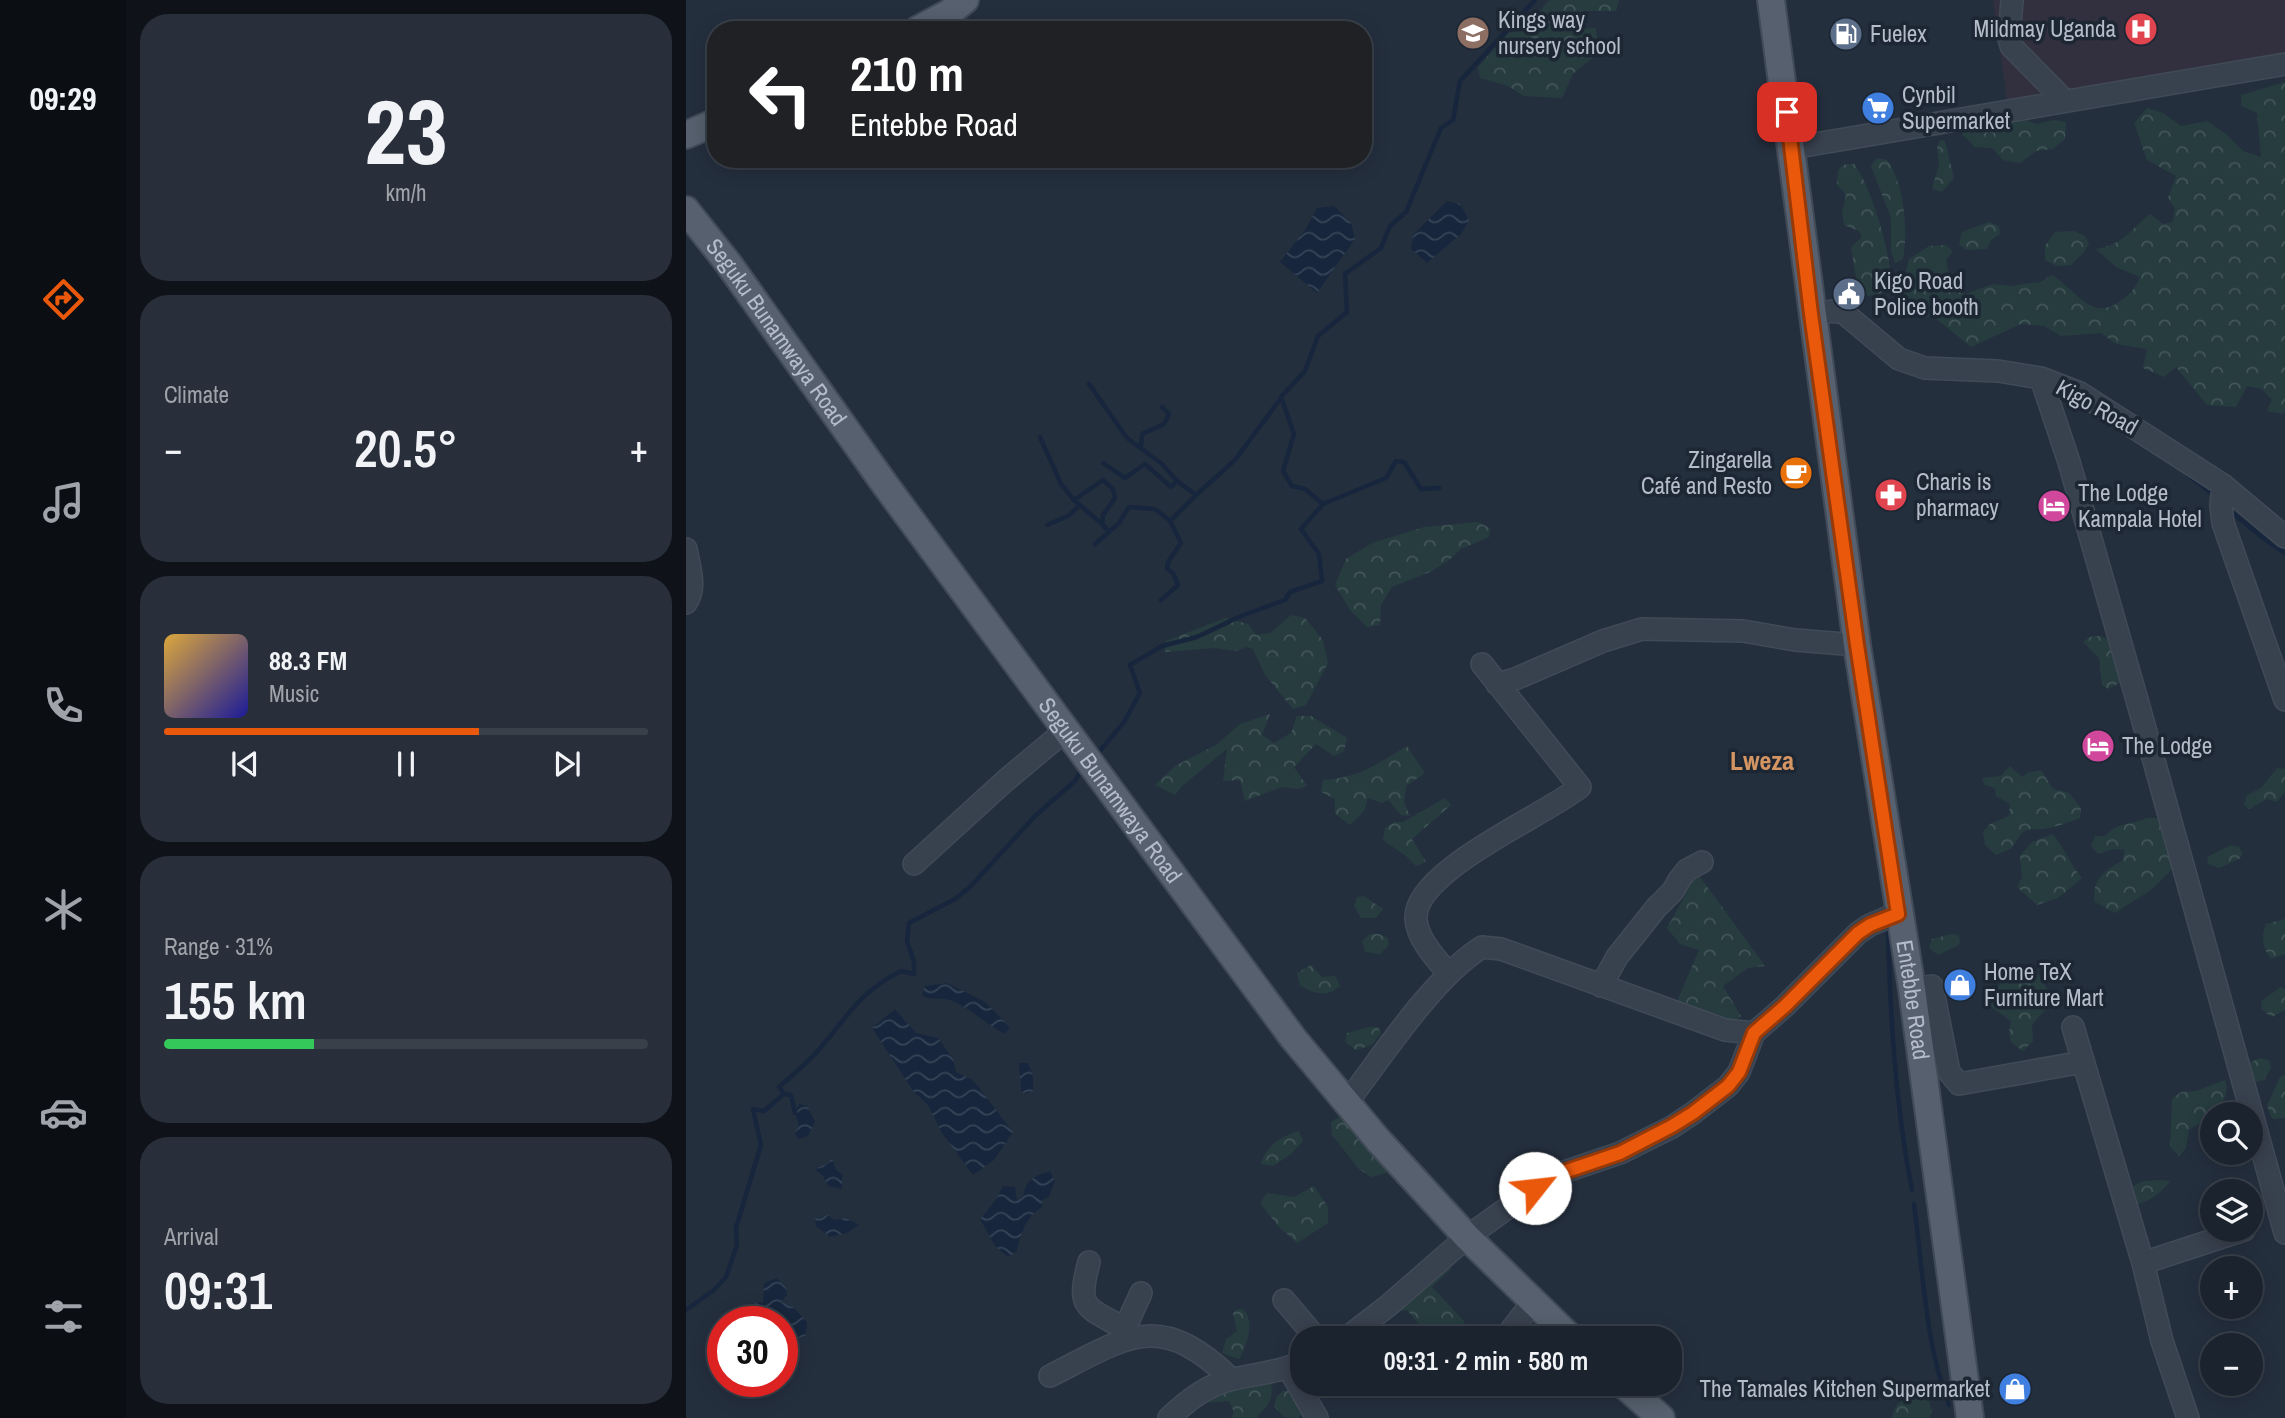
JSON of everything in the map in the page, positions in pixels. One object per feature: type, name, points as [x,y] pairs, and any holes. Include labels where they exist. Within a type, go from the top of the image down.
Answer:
[{"type":"main road","name":"Entebbe Road","points":[[1771,0],[1857,645],[1912,989],[1970,1418]]},
{"type":"main road","points":[[929,21],[952,4]]},
{"type":"main road","points":[[686,135],[707,126]]},
{"type":"main road","name":"Seguku Bunamwaya Road","points":[[686,210],[728,263],[870,465],[1293,1038],[1378,1140],[1467,1237],[1558,1326]]},
{"type":"main road","points":[[1636,1396],[1661,1418]]},
{"type":"street","points":[[2012,0],[2009,39],[2011,46],[2065,101]]},
{"type":"street","points":[[1792,148],[2285,64]]},
{"type":"street","name":"Kigo Road","points":[[1811,314],[1832,311],[1844,313],[1899,359],[1925,368],[1998,371],[2041,378],[2090,399],[2224,485],[2285,537]]},
{"type":"street","points":[[2041,378],[2069,462],[2283,1223],[2263,1226]]},
{"type":"street","points":[[2224,485],[2222,523],[2285,700]]},
{"type":"street","points":[[686,549],[692,580],[691,596],[686,603]]},
{"type":"street","points":[[1497,684],[1515,679],[1603,641],[1642,629],[1743,631],[1795,640],[1857,645]]},
{"type":"street","points":[[1449,974],[1432,954],[1416,923],[1416,909],[1422,896],[1432,883],[1449,869],[1562,801],[1580,787],[1482,664]]},
{"type":"street","points":[[914,864],[1066,730]]},
{"type":"street","points":[[1601,986],[1617,957],[1673,891],[1678,880],[1687,870],[1702,862]]},
{"type":"street","points":[[1362,1326],[1467,1237],[1558,1174],[1620,1153],[1693,1113],[1728,1086],[1739,1072],[1754,1033],[1858,933],[1898,914]]},
{"type":"street","points":[[1348,1101],[1449,974],[1482,947],[1489,946],[1725,1030],[1754,1033]]},
{"type":"street","points":[[1912,989],[1933,986],[1949,1072],[1959,1084],[2083,1062]]},
{"type":"street","points":[[2073,1027],[2143,1263],[2162,1341],[2188,1418]]},
{"type":"street","points":[[2143,1263],[2207,1242]]},
{"type":"street","points":[[1088,1262],[1082,1298],[1122,1335]]},
{"type":"street","points":[[1122,1335],[1141,1293]]},
{"type":"street","points":[[1284,1300],[1306,1326]]},
{"type":"street","points":[[1514,1326],[1533,1302]]},
{"type":"street","points":[[1050,1376],[1122,1335],[1147,1335],[1187,1344],[1208,1357],[1231,1379]]},
{"type":"street","points":[[1169,1418],[1208,1387],[1290,1365]]},
{"type":"street","points":[[1306,1396],[1314,1417]]},
{"type":"shaded area","name":"Mildmay Uganda","points":[[1993,0],[2285,0],[2285,58],[2008,108]]},
{"type":"green space","points":[[1619,0],[1616,11],[1584,11],[1568,29],[1596,28],[1598,53],[1573,74],[1562,98],[1524,96],[1508,86],[1480,78],[1478,67],[1509,33],[1528,28],[1548,1]]},
{"type":"green space","points":[[2285,82],[2283,414],[2267,411],[2272,400],[2262,389],[2247,386],[2236,407],[2207,405],[2176,367],[2164,377],[2143,368],[2147,349],[2116,344],[2101,333],[2061,336],[2044,326],[2021,324],[1971,347],[1934,317],[1920,317],[1901,308],[1901,290],[1909,259],[1929,246],[1945,245],[1953,251],[1946,260],[1952,287],[1965,294],[1993,284],[2010,286],[2040,282],[2052,275],[2091,306],[2109,307],[2119,302],[2132,291],[2140,277],[2116,267],[2096,249],[2114,244],[2150,214],[2163,224],[2173,222],[2175,209],[2168,198],[2176,176],[2147,160],[2134,123],[2147,108],[2163,113],[2181,126],[2207,121],[2226,134],[2243,151],[2261,157],[2257,113],[2241,106],[2241,95]]},
{"type":"green space","points":[[2020,118],[2037,124],[2054,120],[2066,122],[2065,139],[2053,149],[2036,151],[2020,163],[2003,160],[1992,148],[1975,147],[1962,134],[1971,123]]},
{"type":"green space","points":[[1940,140],[1945,141],[1954,178],[1942,192],[1932,189],[1939,164],[1937,148]]},
{"type":"green space","points":[[1877,158],[1887,160],[1893,170],[1904,208],[1903,259],[1895,263],[1891,251],[1891,218],[1871,166]]},
{"type":"green space","points":[[1854,164],[1872,200],[1889,262],[1890,275],[1883,293],[1868,296],[1857,283],[1851,247],[1862,237],[1859,231],[1844,225],[1842,213],[1846,195],[1837,185],[1838,171],[1842,165]]},
{"type":"green space","points":[[1989,222],[1999,226],[2000,234],[1991,240],[1987,249],[1966,250],[1959,244],[1962,232]]},
{"type":"green space","points":[[2074,231],[2085,236],[2089,244],[2071,265],[2057,266],[2045,260],[2045,246],[2055,232]]},
{"type":"green space","points":[[1478,522],[1490,528],[1489,537],[1461,549],[1430,572],[1392,587],[1381,605],[1380,625],[1367,627],[1350,610],[1335,585],[1346,559],[1372,543],[1424,527]]},
{"type":"green space","points":[[1291,615],[1305,618],[1323,640],[1328,663],[1306,705],[1293,709],[1265,675],[1253,649],[1246,647],[1236,651],[1214,648],[1165,652],[1166,641],[1225,618],[1248,624],[1256,635],[1270,633]]},
{"type":"green space","points":[[2100,636],[2115,642],[2124,672],[2121,682],[2108,689],[2102,685],[2099,658],[2083,642],[2090,637]]},
{"type":"green space","points":[[1270,714],[1262,735],[1274,743],[1291,733],[1297,716],[1311,716],[1347,738],[1344,751],[1334,756],[1316,744],[1294,767],[1307,786],[1298,789],[1282,787],[1245,801],[1240,780],[1223,781],[1227,749],[1182,786],[1175,795],[1155,785],[1175,766],[1216,745],[1240,724]]},
{"type":"green space","points":[[1407,746],[1425,773],[1406,786],[1404,802],[1410,816],[1401,815],[1388,800],[1382,803],[1368,798],[1364,811],[1350,825],[1335,814],[1335,799],[1321,792],[1323,780],[1357,773]]},
{"type":"green space","points":[[2010,766],[2022,777],[2041,770],[2053,789],[2069,793],[2081,808],[2080,818],[2045,829],[2026,831],[2012,848],[1996,855],[1985,845],[1983,832],[1990,824],[2009,816],[2010,804],[1996,796],[1995,788],[1985,785],[1982,778],[2001,776]]},
{"type":"green space","points":[[2277,768],[2285,769],[2285,791],[2277,802],[2267,799],[2249,809],[2244,805],[2247,795],[2261,788]]},
{"type":"green space","points":[[1445,798],[1451,805],[1412,839],[1426,862],[1416,866],[1383,840],[1385,828],[1395,822],[1403,822]]},
{"type":"green space","points":[[2147,818],[2160,818],[2165,847],[2172,856],[2174,867],[2151,890],[2115,913],[2095,902],[2094,894],[2097,882],[2105,872],[2122,861],[2125,850],[2113,849],[2098,854],[2091,846],[2095,836],[2105,836],[2120,826]]},
{"type":"green space","points":[[2053,834],[2082,878],[2058,898],[2037,905],[2017,887],[2022,877],[2020,856],[2032,842]]},
{"type":"green space","points":[[2231,845],[2239,847],[2243,854],[2239,859],[2219,868],[2208,864],[2207,857]]},
{"type":"green space","points":[[1698,874],[1765,966],[1748,968],[1723,986],[1741,1016],[1729,1024],[1675,1006],[1699,950],[1680,944],[1667,928],[1685,896],[1682,884]]},
{"type":"green space","points":[[1364,896],[1383,909],[1376,918],[1361,918],[1354,906],[1357,897]]},
{"type":"green space","points":[[2285,919],[2285,954],[2271,959],[2263,942],[2266,924]]},
{"type":"green space","points":[[1370,934],[1388,938],[1389,945],[1380,954],[1365,952],[1362,941]]},
{"type":"green space","points":[[1958,935],[1959,945],[1938,955],[1929,948],[1932,939]]},
{"type":"green space","points":[[1311,965],[1322,977],[1335,976],[1340,986],[1330,992],[1320,993],[1300,985],[1297,973]]},
{"type":"green space","points":[[2023,967],[2034,968],[2047,989],[2049,1005],[2032,1025],[2033,1041],[2023,1051],[2011,1042],[2011,1021],[1990,1006],[2001,983]]},
{"type":"green space","points":[[2281,987],[2285,989],[2285,1010],[2272,1017],[2262,1010],[2261,1001]]},
{"type":"green space","points":[[1378,1027],[1381,1033],[1372,1045],[1356,1050],[1345,1042],[1347,1033]]},
{"type":"green space","points":[[2260,1058],[2270,1061],[2271,1068],[2264,1080],[2256,1082],[2249,1074],[2249,1063]]},
{"type":"green space","points":[[2285,1075],[2285,1118],[2272,1119],[2267,1106],[2280,1077]]},
{"type":"green space","points":[[2225,1080],[2222,1102],[2200,1102],[2200,1123],[2189,1130],[2186,1148],[2179,1156],[2170,1147],[2172,1099],[2181,1092],[2196,1091]]},
{"type":"green space","points":[[1345,1114],[1391,1165],[1386,1173],[1371,1177],[1359,1169],[1332,1135],[1331,1122]]},
{"type":"green space","points":[[1299,1131],[1303,1141],[1291,1154],[1273,1166],[1261,1164],[1263,1157],[1276,1142]]},
{"type":"green space","points":[[2170,1181],[2148,1200],[2132,1205],[2126,1196],[2140,1182]]},
{"type":"green space","points":[[1314,1186],[1328,1207],[1328,1223],[1297,1243],[1278,1226],[1260,1203],[1267,1193],[1294,1197]]},
{"type":"green space","points":[[1448,1266],[1452,1268],[1432,1287],[1465,1322],[1463,1326],[1421,1326],[1407,1310],[1400,1311],[1396,1305]]},
{"type":"green space","points":[[1242,1309],[1249,1319],[1249,1326],[1245,1347],[1239,1359],[1222,1353],[1226,1339],[1237,1331],[1233,1313]]},
{"type":"green space","points":[[1248,1365],[1271,1383],[1272,1394],[1269,1402],[1256,1418],[1231,1418],[1234,1412],[1229,1401],[1191,1404],[1216,1373]]},
{"type":"green space","points":[[1283,1391],[1289,1391],[1290,1396],[1305,1400],[1306,1408],[1298,1418],[1284,1417],[1274,1406],[1277,1396]]},
{"type":"green space","points":[[1916,1394],[1928,1398],[1932,1412],[1929,1418],[1892,1418],[1900,1402]]},
{"type":"water","points":[[1447,201],[1460,204],[1469,220],[1461,234],[1427,263],[1411,249],[1413,235]]},
{"type":"water","points":[[1334,206],[1351,223],[1355,239],[1317,293],[1280,262],[1305,230],[1317,208]]},
{"type":"water","points":[[947,983],[985,1002],[1010,1027],[1005,1034],[957,1003],[922,995],[925,986]]},
{"type":"water","points":[[895,1009],[916,1033],[938,1038],[953,1059],[956,1072],[973,1080],[1013,1132],[994,1160],[973,1175],[942,1133],[928,1105],[913,1091],[872,1028]]},
{"type":"water","points":[[1019,1063],[1028,1063],[1033,1075],[1033,1091],[1024,1094],[1021,1090]]},
{"type":"water","points":[[799,1104],[807,1106],[815,1121],[808,1136],[799,1139],[794,1133],[799,1127],[795,1113]]},
{"type":"water","points":[[832,1158],[836,1170],[842,1174],[842,1189],[828,1186],[823,1176],[815,1169],[827,1164]]},
{"type":"water","points":[[1050,1171],[1055,1181],[1049,1197],[1042,1200],[1042,1207],[1025,1226],[1017,1251],[1008,1257],[995,1246],[980,1219],[996,1200],[1003,1186],[1015,1187],[1017,1201],[1023,1196],[1032,1179]]},
{"type":"water","points":[[828,1215],[834,1220],[846,1218],[859,1225],[847,1233],[830,1237],[816,1226],[815,1219]]},
{"type":"water","points":[[777,1278],[786,1288],[787,1295],[781,1302],[791,1306],[749,1306],[763,1302],[764,1283]]},
{"type":"water","points":[[798,1312],[807,1322],[805,1337],[798,1338]]},
{"type":"waterway","points":[[1099,752],[1124,722],[1140,693],[1130,665],[1162,646],[1197,637],[1241,616],[1285,600],[1290,592],[1322,581],[1319,554],[1301,529],[1323,504],[1305,489],[1292,486],[1283,471],[1294,434],[1281,397],[1305,371],[1318,336],[1347,312],[1345,274],[1381,248],[1390,226],[1406,212],[1441,128],[1453,120],[1460,81],[1535,0]]},
{"type":"waterway","points":[[907,21],[912,18]]},
{"type":"waterway","points":[[1089,384],[1127,438],[1162,464],[1177,481],[1196,495],[1235,460],[1281,398]]},
{"type":"waterway","points":[[1141,447],[1142,434],[1164,424],[1169,414],[1162,407]]},
{"type":"waterway","points":[[1040,437],[1061,484],[1074,500],[1102,524]]},
{"type":"waterway","points":[[1323,504],[1386,478],[1396,461],[1404,462],[1421,489],[1439,488]]},
{"type":"waterway","points":[[1103,463],[1125,478],[1145,464],[1171,487],[1177,481]]},
{"type":"waterway","points":[[2188,475],[2214,495]]},
{"type":"waterway","points":[[1074,500],[1103,480],[1113,489],[1115,498],[1103,515],[1102,524],[1109,532]]},
{"type":"waterway","points":[[1095,544],[1119,523],[1129,507],[1155,509],[1170,521],[1196,495]]},
{"type":"waterway","points":[[1047,525],[1068,516],[1080,505]]},
{"type":"waterway","points":[[2230,511],[2285,553]]},
{"type":"waterway","points":[[1161,600],[1178,585],[1173,573],[1167,569],[1168,562],[1181,543],[1170,521]]},
{"type":"waterway","points":[[784,1094],[779,1087],[815,1054],[862,998],[901,971],[914,974],[914,961],[907,942],[909,923],[955,899],[971,886],[1035,816],[1075,781],[1080,772]]},
{"type":"waterway","points":[[1888,926],[1894,1058],[1912,1190]]},
{"type":"waterway","points":[[686,1310],[714,1290],[726,1277],[737,1245],[736,1228],[761,1145],[753,1109],[764,1111],[784,1094],[791,1095],[795,1113]]},
{"type":"waterway","points":[[1914,1204],[1930,1332],[1949,1405]]},
{"type":"place","name":"Mildmay Uganda","points":[[2141,29]]},
{"type":"place","name":"Kings way nursery school","points":[[1473,33]]},
{"type":"place","name":"Fuelex","points":[[1846,34]]},
{"type":"place","name":"Cynbil Supermarket","points":[[1878,108]]},
{"type":"place","name":"Kigo Road Police booth","points":[[1849,294]]},
{"type":"place","name":"Zingarella Café and Resto","points":[[1796,473]]},
{"type":"place","name":"Charis is pharmacy","points":[[1891,495]]},
{"type":"place","name":"The Lodge Kampala Hotel","points":[[2054,506]]},
{"type":"place","name":"The Lodge","points":[[2098,746]]},
{"type":"place","name":"Home TeX Furniture Mart","points":[[1960,985]]},
{"type":"place","name":"The Tamales Kitchen Supermarket","points":[[2015,1389]]},
{"type":"district","name":"Lweza","points":[[1762,761]]},
{"type":"route","points":[[1535,1188],[1558,1174],[1620,1153],[1693,1113],[1728,1086],[1739,1072],[1754,1033],[1858,933],[1898,914],[1811,314],[1787,112]]}]
